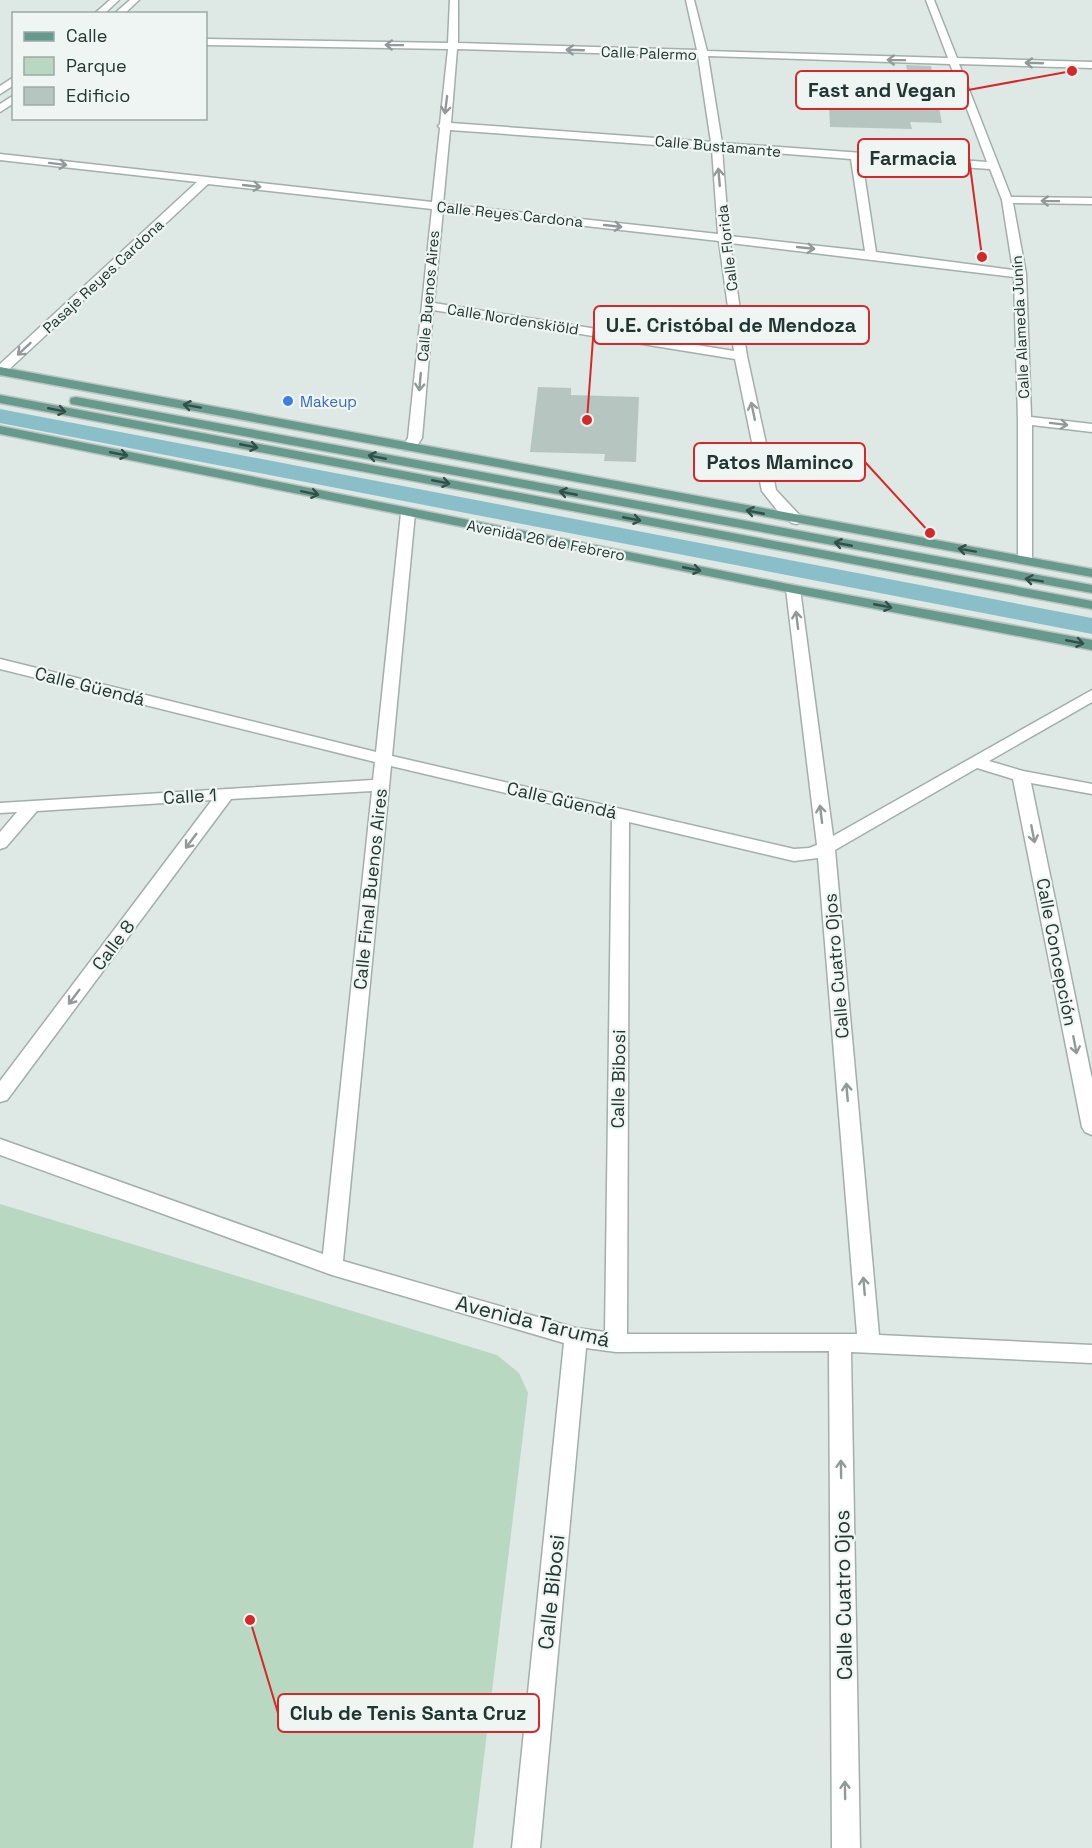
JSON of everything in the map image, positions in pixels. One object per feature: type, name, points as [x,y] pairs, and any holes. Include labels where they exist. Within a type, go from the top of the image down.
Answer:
[{"type":"main road","points":[[0,371],[1092,573]]},
{"type":"main road","points":[[0,386],[1092,589]]},
{"type":"main road","points":[[0,399],[1092,605]]},
{"type":"main road","name":"Avenida 26 de Febrero","points":[[0,430],[793,590],[1092,645]]},
{"type":"street","points":[[100,11],[115,0]]},
{"type":"street","points":[[100,11],[120,12],[135,0]]},
{"type":"street","name":"Calle Buenos Aires","points":[[409,447],[415,438],[443,126],[453,46],[454,0]]},
{"type":"street","name":"Calle Florida","points":[[690,0],[703,55],[717,146],[724,238],[741,356],[769,491],[797,520]]},
{"type":"street","name":"Calle Alameda Junín","points":[[930,0],[1007,200],[1020,274],[1025,420],[1025,560]]},
{"type":"street","name":"Calle Palermo","points":[[207,42],[453,46],[1092,65]]},
{"type":"street","points":[[0,91],[12,82]]},
{"type":"street","points":[[0,109],[12,100]]},
{"type":"street","name":"Calle Bustamante","points":[[443,126],[856,158],[992,166]]},
{"type":"street","name":"Calle Reyes Cardona","points":[[0,157],[724,238],[1020,274]]},
{"type":"street","points":[[856,158],[871,255]]},
{"type":"street","name":"Pasaje Reyes Cardona","points":[[0,371],[205,181]]},
{"type":"street","points":[[1007,200],[1092,201]]},
{"type":"street","name":"Calle Nordenskiöld","points":[[427,305],[741,356]]},
{"type":"street","points":[[1025,420],[1092,428]]},
{"type":"street","name":"Calle Final Buenos Aires","points":[[332,1266],[408,513]]},
{"type":"street","name":"Calle Cuatro Ojos","points":[[793,590],[825,848],[869,1344]]},
{"type":"street","name":"Calle Güendá","points":[[1,666],[794,855],[812,854],[825,848],[1092,695]]},
{"type":"street","points":[[978,762],[1021,776],[1092,789]]},
{"type":"street","name":"Calle Concepción","points":[[1021,776],[1092,1127]]},
{"type":"street","name":"Calle 1","points":[[0,808],[380,785]]},
{"type":"street","name":"Calle 8","points":[[0,1095],[226,794]]},
{"type":"street","points":[[0,843],[32,806]]},
{"type":"street","name":"Calle Bibosi","points":[[616,1343],[621,814]]},
{"type":"street","name":"Avenida Tarumá","points":[[0,1147],[332,1266],[576,1337],[616,1343],[840,1342],[1092,1354]]},
{"type":"street","name":"Calle Bibosi","points":[[526,1848],[576,1337]]},
{"type":"street","name":"Calle Cuatro Ojos","points":[[840,1342],[846,1848]]},
{"type":"green space","points":[[0,1204],[497,1355],[519,1373],[528,1393],[473,1848],[0,1848]]},
{"type":"building","points":[[906,65],[931,66],[942,123],[910,122],[912,129],[830,127],[829,103],[890,105],[888,94],[912,95]]},
{"type":"building","points":[[538,387],[571,388],[571,395],[639,397],[636,462],[604,461],[605,454],[530,452]]},
{"type":"waterway","points":[[0,416],[1092,626]]},
{"type":"place","name":"Fast and Vegan","points":[[1072,71]]},
{"type":"place","name":"Farmacia","points":[[982,257]]},
{"type":"place","name":"Makeup","points":[[288,401]]},
{"type":"place","name":"U.E. Cristóbal de Mendoza","points":[[587,420]]},
{"type":"place","name":"Patos Maminco","points":[[930,533]]},
{"type":"place","name":"Club de Tenis Santa Cruz","points":[[250,1620]]}]
